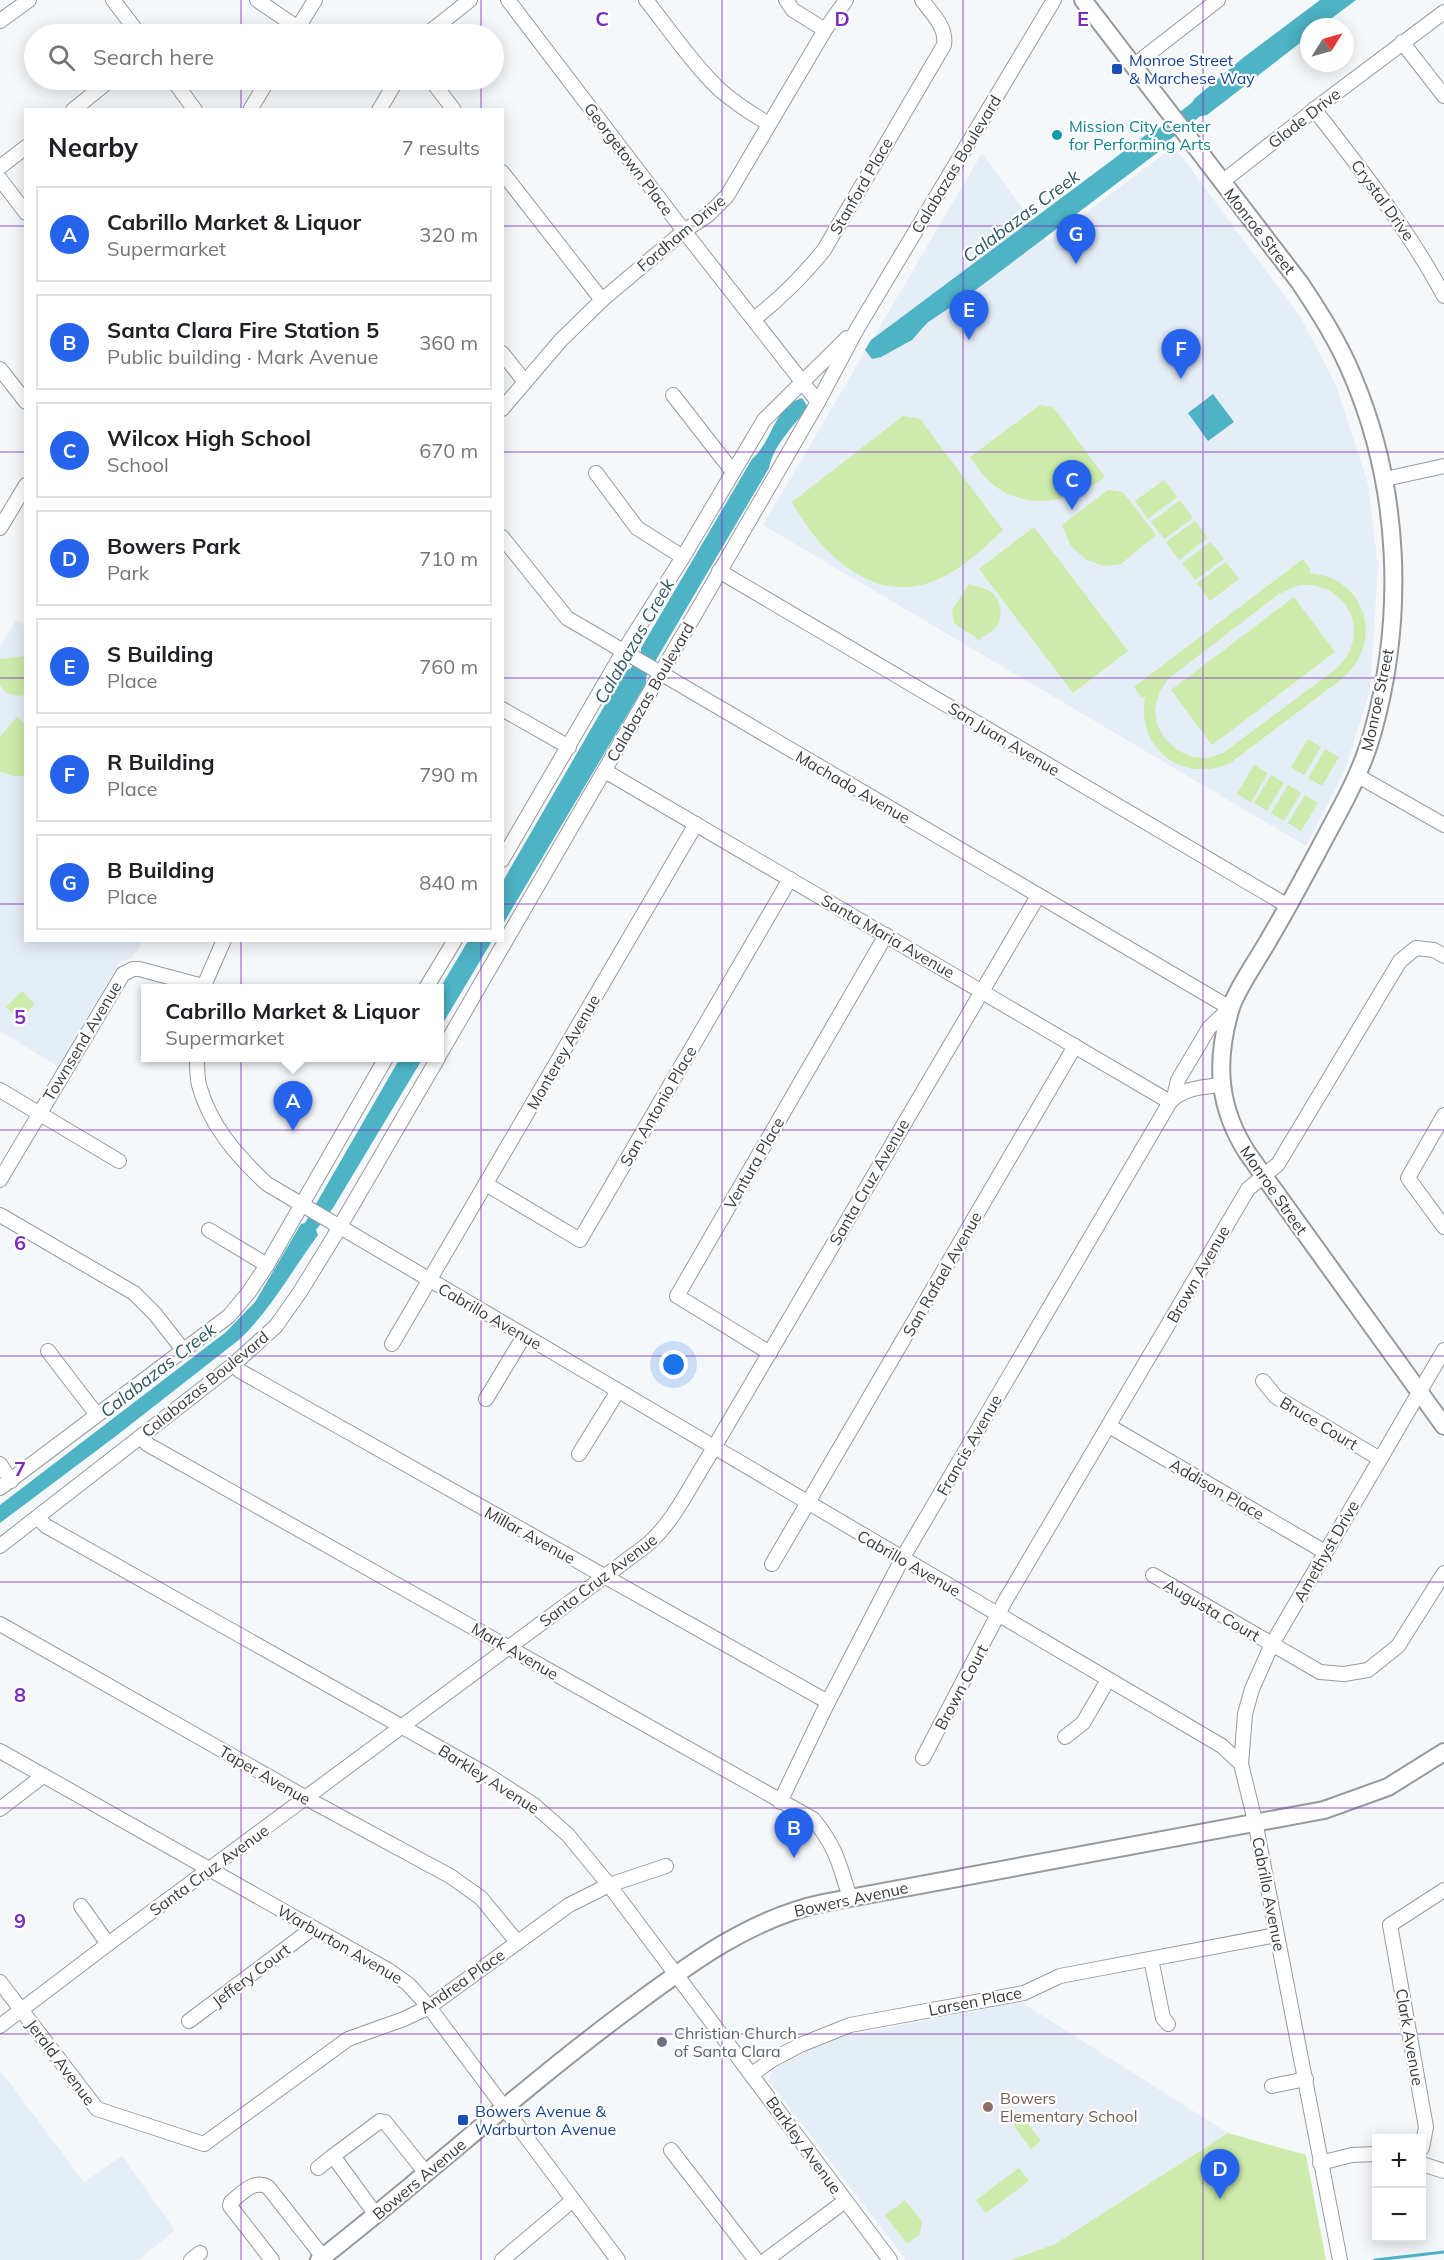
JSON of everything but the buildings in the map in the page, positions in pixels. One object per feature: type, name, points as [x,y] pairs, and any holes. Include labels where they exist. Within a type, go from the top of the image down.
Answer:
[{"type":"main road","name":"Monroe Street","points":[[1083,0],[1300,283],[1329,328],[1353,377],[1371,428],[1384,478],[1391,520],[1394,566],[1392,628],[1373,732],[1358,776],[1230,1008],[1221,1050],[1220,1084],[1236,1137],[1444,1426]]},
{"type":"main road","name":"Bowers Avenue","points":[[321,2259],[504,2109],[545,2072],[675,1974],[719,1945],[774,1918],[799,1908],[849,1898],[1324,1810],[1388,1787],[1444,1752]]},
{"type":"street","points":[[0,21],[29,0]]},
{"type":"street","points":[[113,0],[131,24]]},
{"type":"street","points":[[257,0],[287,24]]},
{"type":"street","points":[[300,24],[315,0]]},
{"type":"street","points":[[440,24],[470,0]]},
{"type":"street","name":"Georgetown Place","points":[[508,0],[818,402]]},
{"type":"street","points":[[646,0],[698,67],[742,108],[769,124]]},
{"type":"street","points":[[786,0],[793,10],[825,30]]},
{"type":"street","name":"Fordham Drive","points":[[504,407],[561,340],[602,300],[727,196],[825,30],[846,0]]},
{"type":"street","name":"Stanford Place","points":[[754,319],[784,294],[824,250],[944,45],[946,36],[942,27],[922,0]]},
{"type":"street","name":"Calabazas Boulevard","points":[[444,1047],[605,771],[656,671],[719,571],[818,402],[857,328],[1054,0]]},
{"type":"street","points":[[1133,66],[1218,0]]},
{"type":"street","name":"Glade Drive","points":[[1222,182],[1314,109],[1444,12]]},
{"type":"street","points":[[1402,42],[1444,96]]},
{"type":"street","points":[[76,108],[98,90]]},
{"type":"street","points":[[180,90],[194,108]]},
{"type":"street","points":[[251,108],[261,90]]},
{"type":"street","points":[[380,108],[390,90]]},
{"type":"street","points":[[438,90],[452,108]]},
{"type":"street","name":"Crystal Drive","points":[[1314,109],[1382,197],[1421,254],[1444,296]]},
{"type":"street","points":[[0,167],[24,149]]},
{"type":"street","points":[[504,175],[602,300]]},
{"type":"street","points":[[0,179],[24,210]]},
{"type":"street","name":"Calabazas Boulevard","points":[[504,852],[508,837],[629,656],[683,557],[764,420],[857,328]]},
{"type":"street","points":[[504,356],[525,382]]},
{"type":"street","points":[[0,369],[24,399]]},
{"type":"street","points":[[673,395],[733,472]]},
{"type":"street","points":[[1384,478],[1444,466]]},
{"type":"street","points":[[596,473],[637,528],[683,557]]},
{"type":"street","points":[[0,528],[24,487]]},
{"type":"street","name":"Machado Avenue","points":[[504,539],[567,618],[1230,1008]]},
{"type":"street","name":"San Juan Avenue","points":[[719,571],[1288,906]]},
{"type":"street","points":[[504,710],[569,747]]},
{"type":"street","name":"Santa Maria Avenue","points":[[605,771],[1076,1046],[1172,1099]]},
{"type":"street","points":[[1358,776],[1444,825]]},
{"type":"street","name":"Monterey Avenue","points":[[392,1344],[696,824]]},
{"type":"street","name":"San Antonio Place","points":[[486,1184],[580,1240],[790,879]]},
{"type":"street","name":"Santa Cruz Avenue","points":[[0,2026],[659,1534],[669,1522],[770,1353],[1038,896]]},
{"type":"street","name":"Ventura Place","points":[[770,1353],[676,1296],[886,935]]},
{"type":"street","points":[[204,984],[223,942]]},
{"type":"street","points":[[428,984],[454,942]]},
{"type":"street","name":"Brown Avenue","points":[[998,1615],[1248,1189],[1278,1164],[1400,962],[1416,948],[1434,950],[1444,956]]},
{"type":"street","name":"Townsend Avenue","points":[[0,1180],[123,975],[133,969],[139,969],[192,984]]},
{"type":"street","name":"Francis Avenue","points":[[780,1802],[828,1701],[902,1559],[1172,1099],[1178,1080],[1209,1028],[1230,1008]]},
{"type":"street","name":"San Rafael Avenue","points":[[772,1564],[1076,1046]]},
{"type":"street","name":"Cabrillo Avenue","points":[[196,1062],[199,1085],[222,1135],[239,1157],[267,1184],[1222,1746],[1241,1764],[1255,1821],[1340,2260]]},
{"type":"street","points":[[0,1464],[5,1484],[229,1316],[249,1292],[267,1264],[312,1211],[384,1062]]},
{"type":"street","name":"Calabazas Boulevard","points":[[0,1546],[234,1364],[276,1326],[300,1292],[339,1228],[436,1062]]},
{"type":"street","points":[[1172,1099],[1202,1087],[1220,1084]]},
{"type":"street","points":[[0,1090],[119,1161]]},
{"type":"street","points":[[1444,1115],[1408,1178],[1444,1227]]},
{"type":"street","points":[[0,1215],[134,1293],[155,1314],[184,1351]]},
{"type":"street","points":[[209,1230],[267,1264]]},
{"type":"street","points":[[486,1399],[524,1336]]},
{"type":"street","name":"Amethyst Drive","points":[[1241,1764],[1245,1714],[1251,1689],[1272,1644],[1444,1350]]},
{"type":"street","points":[[48,1351],[97,1414]]},
{"type":"street","name":"Millar Avenue","points":[[234,1364],[240,1371],[828,1701]]},
{"type":"street","name":"Bruce Court","points":[[1263,1382],[1276,1397],[1380,1459]]},
{"type":"street","points":[[579,1454],[618,1391]]},
{"type":"street","name":"Addison Place","points":[[1109,1426],[1325,1552]]},
{"type":"street","name":"Mark Avenue","points":[[141,1437],[147,1444],[813,1819],[827,1836],[838,1856],[849,1898]]},
{"type":"street","name":"Barkley Avenue","points":[[38,1518],[56,1531],[486,1774],[534,1805],[568,1835],[609,1885],[890,2260]]},
{"type":"street","name":"Augusta Court","points":[[1153,1575],[1320,1671],[1344,1674],[1368,1670],[1398,1646],[1444,1573]]},
{"type":"street","name":"Brown Court","points":[[923,1758],[998,1615]]},
{"type":"street","name":"Taper Avenue","points":[[0,1624],[307,1798],[450,1876],[481,1898],[517,1942]]},
{"type":"street","points":[[1065,1737],[1083,1723],[1108,1680]]},
{"type":"street","name":"Warburton Avenue","points":[[0,1751],[408,1984],[429,2007],[618,2260]]},
{"type":"street","points":[[0,1809],[43,1776]]},
{"type":"street","name":"Andrea Place","points":[[204,2144],[348,2039],[404,2019],[429,2007],[569,1905],[609,1885],[666,1866]]},
{"type":"street","name":"Clark Avenue","points":[[1425,2134],[1426,2127],[1390,1925],[1444,1890]]},
{"type":"street","points":[[81,1906],[108,1944]]},
{"type":"street","name":"Jeffery Court","points":[[189,2021],[313,1928]]},
{"type":"street","name":"Larsen Place","points":[[752,2074],[800,2045],[850,2025],[1024,1993],[1060,1976],[1276,1935]]},
{"type":"street","points":[[1151,1959],[1163,2018],[1168,2024]]},
{"type":"street","name":"Jerald Avenue","points":[[0,1982],[97,2109],[204,2144]]},
{"type":"street","points":[[1272,2086],[1306,2079]]},
{"type":"street","points":[[318,2168],[380,2121],[385,2122],[426,2173]]},
{"type":"street","points":[[671,2150],[756,2260]]},
{"type":"street","points":[[1320,2163],[1372,2154]]},
{"type":"street","points":[[333,2156],[376,2215]]},
{"type":"street","points":[[1426,2165],[1444,2171]]},
{"type":"street","points":[[272,2260],[230,2206],[231,2202],[255,2184],[261,2183],[268,2187],[321,2259]]},
{"type":"street","points":[[502,2260],[573,2200]]},
{"type":"street","points":[[766,2260],[845,2201]]},
{"type":"shaded area","points":[[1174,146],[1301,318],[1336,385],[1368,484],[1378,566],[1370,691],[1345,770],[1306,846],[763,525],[982,153],[1047,242]]},
{"type":"shaded area","points":[[16,620],[24,626],[24,942],[142,942],[133,957],[120,962],[59,1067],[0,1031],[0,647]]},
{"type":"shaded area","name":"Bowers Elementary School","points":[[1021,2002],[1228,2133],[1055,2244],[1011,2260],[906,2260],[769,2081],[771,2074],[774,2069],[813,2048],[845,2036]]},
{"type":"shaded area","points":[[0,2070],[84,2182],[122,2156],[175,2230],[139,2260],[0,2260]]},
{"type":"green space","points":[[1040,405],[1053,407],[1105,477],[1076,494],[1044,501],[1012,496],[984,476],[970,457]]},
{"type":"green space","points":[[903,416],[920,419],[1003,530],[972,558],[949,574],[937,580],[910,587],[873,582],[840,562],[812,533],[792,502]]},
{"type":"green space","points":[[1164,480],[1177,497],[1148,519],[1135,501]]},
{"type":"green space","points":[[1108,490],[1123,492],[1156,535],[1121,564],[1104,566],[1087,560],[1071,546],[1062,525]]},
{"type":"green space","points":[[1180,500],[1193,518],[1164,539],[1151,522]]},
{"type":"green space","points":[[1195,521],[1208,538],[1179,560],[1166,542]]},
{"type":"green space","points":[[1034,527],[1128,651],[1073,693],[979,569]]},
{"type":"green space","points":[[1211,542],[1224,559],[1195,580],[1182,563]]},
{"type":"green space","points":[[1303,559],[1311,570],[1309,573],[1329,577],[1344,586],[1356,598],[1363,613],[1366,630],[1363,647],[1356,663],[1343,678],[1229,764],[1211,769],[1194,769],[1179,765],[1165,757],[1147,731],[1144,715],[1145,696],[1142,698],[1134,687]],"holes":[[[1299,585],[1316,586],[1331,592],[1342,601],[1350,613],[1354,626],[1353,641],[1347,655],[1336,669],[1223,753],[1208,758],[1192,757],[1177,750],[1165,739],[1157,725],[1155,709],[1159,693],[1168,679],[1279,594]]]},
{"type":"green space","points":[[1226,562],[1239,579],[1210,601],[1197,583]]},
{"type":"green space","points":[[969,584],[988,590],[1000,605],[1000,617],[996,628],[979,640],[954,623],[952,610]]},
{"type":"green space","points":[[1294,597],[1335,652],[1212,745],[1171,690]]},
{"type":"green space","points":[[24,656],[24,695],[6,693],[0,685],[0,659]]},
{"type":"green space","points":[[17,717],[24,723],[24,776],[13,776],[0,771],[0,737]]},
{"type":"green space","points":[[1308,739],[1321,747],[1304,775],[1291,767]]},
{"type":"green space","points":[[1325,749],[1339,757],[1322,786],[1308,778]]},
{"type":"green space","points":[[1254,765],[1268,773],[1251,802],[1237,794]]},
{"type":"green space","points":[[1271,775],[1284,783],[1267,811],[1254,803]]},
{"type":"green space","points":[[1288,785],[1301,793],[1284,821],[1271,813]]},
{"type":"green space","points":[[1305,795],[1318,803],[1301,831],[1288,823]]},
{"type":"green space","points":[[22,991],[35,1004],[20,1020],[6,1007]]},
{"type":"green space","points":[[1022,2116],[1041,2141],[1031,2149],[1011,2122]]},
{"type":"green space","points":[[1228,2133],[1306,2155],[1326,2260],[1011,2260],[1055,2244]]},
{"type":"green space","points":[[1019,2168],[1029,2181],[986,2213],[976,2200]]},
{"type":"green space","points":[[905,2200],[922,2221],[920,2234],[907,2244],[885,2215]]},
{"type":"water","points":[[1320,0],[1356,0],[1332,18],[1300,18],[1300,43],[1207,115],[1197,117],[1190,107],[1194,99],[1244,57]]},
{"type":"water","points":[[1160,129],[1168,140],[1165,147],[973,292],[927,323],[912,340],[881,357],[872,359],[865,350],[871,340],[1151,131]]},
{"type":"water","points":[[1213,394],[1234,422],[1208,441],[1188,413]]},
{"type":"water","points":[[802,398],[808,407],[775,451],[769,468],[646,677],[646,683],[504,922],[504,879],[624,672],[631,668],[752,459],[759,452],[779,417],[793,402]]},
{"type":"water","points":[[467,942],[491,942],[444,1021],[442,984]]},
{"type":"water","points":[[398,1062],[421,1062],[333,1208],[316,1230],[318,1235],[272,1302],[251,1327],[240,1339],[116,1436],[0,1523],[0,1505],[226,1332],[255,1302],[301,1224],[305,1223]]},
{"type":"waterway","name":"Calabazas Creek","points":[[1146,148],[1211,98]]},
{"type":"waterway","points":[[1375,2260],[1444,2252]]},
{"type":"place","name":"Monroe Street & Marchese Way","points":[[1117,69]]},
{"type":"place","name":"Mission City Center for Performing Arts","points":[[1057,135]]},
{"type":"place","name":"B Building","points":[[1076,264]]},
{"type":"place","name":"S Building","points":[[969,340]]},
{"type":"place","name":"R Building","points":[[1181,379]]},
{"type":"place","name":"Wilcox High School","points":[[1072,510]]},
{"type":"place","name":"Cabrillo Market & Liquor","points":[[293,1131]]},
{"type":"place","name":"Santa Clara Fire Station 5","points":[[794,1858]]},
{"type":"place","name":"Christian Church of Santa Clara","points":[[662,2042]]},
{"type":"place","name":"Bowers Elementary School","points":[[988,2107]]},
{"type":"place","name":"Bowers Avenue & Warburton Avenue","points":[[463,2120]]},
{"type":"place","name":"Bowers Park","points":[[1220,2199]]}]
